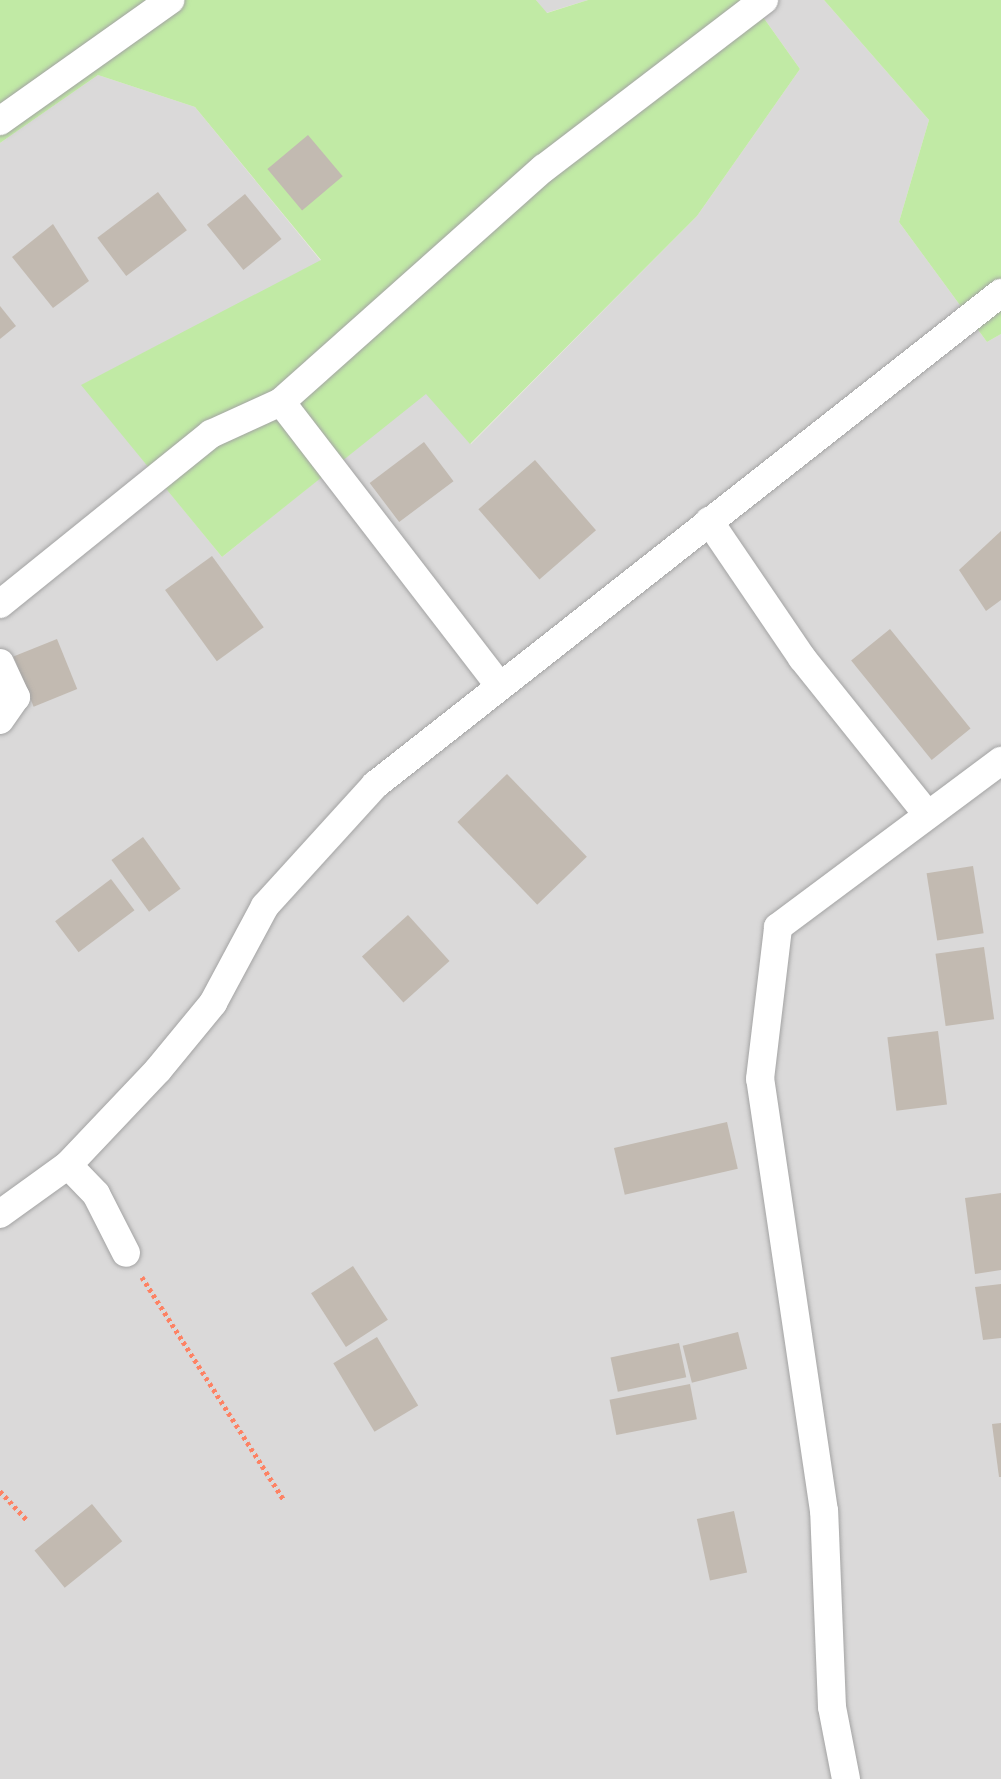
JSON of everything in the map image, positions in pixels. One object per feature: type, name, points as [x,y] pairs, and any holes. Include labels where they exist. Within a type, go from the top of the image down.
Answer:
[{"type":"street","points":[[0,121],[170,0]]},
{"type":"street","points":[[0,604],[211,434],[281,402],[544,168],[764,0]]},
{"type":"street","points":[[0,1214],[68,1165],[158,1070],[213,1003],[265,906],[375,785],[1001,293]]},
{"type":"street","points":[[281,402],[499,685]]},
{"type":"street","points":[[709,521],[802,657],[927,814]]},
{"type":"street","points":[[0,663],[16,697],[0,720]]},
{"type":"street","points":[[846,1779],[832,1707],[824,1511],[760,1079],[778,927],[1001,761]]},
{"type":"street","points":[[68,1165],[96,1194],[127,1254]]},
{"type":"path","points":[[127,1254],[285,1500]]},
{"type":"path","points":[[0,1491],[27,1520]]},
{"type":"shaded area","points":[[536,0],[588,0],[546,13]]},
{"type":"shaded area","points":[[751,0],[824,0],[929,120],[899,222],[987,342],[1001,334],[1001,1779],[0,1779],[0,143],[98,75],[195,107],[321,261],[82,385],[222,557],[426,393],[471,444],[697,216],[800,69]]},
{"type":"green space","points":[[0,0],[536,0],[547,13],[588,0],[751,0],[800,69],[697,216],[470,444],[426,394],[222,557],[81,385],[321,260],[195,107],[98,75],[0,143]]},
{"type":"green space","points":[[824,0],[1001,0],[1001,334],[987,342],[899,222],[929,120]]},
{"type":"building","points":[[308,135],[343,176],[302,210],[267,169]]},
{"type":"building","points":[[158,192],[187,230],[126,276],[97,238]]},
{"type":"building","points":[[245,194],[282,239],[243,270],[207,225]]},
{"type":"building","points":[[53,224],[89,281],[53,308],[12,257]]},
{"type":"building","points":[[0,306],[16,326],[0,339]]},
{"type":"building","points":[[424,442],[453,481],[399,522],[370,483]]},
{"type":"building","points":[[535,460],[596,530],[539,579],[478,509]]},
{"type":"building","points":[[1001,531],[1001,600],[986,611],[959,570]]},
{"type":"building","points":[[212,556],[264,627],[217,661],[165,590]]},
{"type":"building","points":[[890,629],[971,728],[932,760],[851,660]]},
{"type":"building","points":[[57,639],[77,689],[34,707],[13,657]]},
{"type":"building","points":[[507,774],[587,857],[537,905],[457,822]]},
{"type":"building","points":[[143,837],[181,889],[149,912],[111,860]]},
{"type":"building","points":[[973,866],[984,933],[937,941],[927,873]]},
{"type":"building","points":[[111,879],[134,910],[79,952],[55,921]]},
{"type":"building","points":[[408,915],[449,961],[403,1003],[362,956]]},
{"type":"building","points":[[984,947],[994,1019],[946,1026],[935,954]]},
{"type":"building","points":[[938,1031],[947,1104],[896,1111],[887,1037]]},
{"type":"building","points":[[727,1122],[738,1169],[625,1195],[614,1148]]},
{"type":"building","points":[[1001,1193],[1001,1270],[975,1274],[965,1198]]},
{"type":"building","points":[[353,1266],[388,1320],[346,1347],[311,1293]]},
{"type":"building","points":[[1001,1284],[1001,1338],[983,1340],[975,1287]]},
{"type":"building","points":[[738,1332],[747,1369],[692,1383],[683,1346]]},
{"type":"building","points":[[377,1337],[418,1406],[374,1432],[333,1363]]},
{"type":"building","points":[[679,1343],[686,1377],[618,1392],[611,1358]]},
{"type":"building","points":[[690,1384],[697,1419],[616,1435],[610,1400]]},
{"type":"building","points":[[1001,1423],[1001,1477],[999,1477],[992,1424]]},
{"type":"building","points":[[92,1504],[122,1541],[65,1588],[34,1551]]},
{"type":"building","points":[[734,1511],[747,1573],[710,1581],[697,1519]]}]
